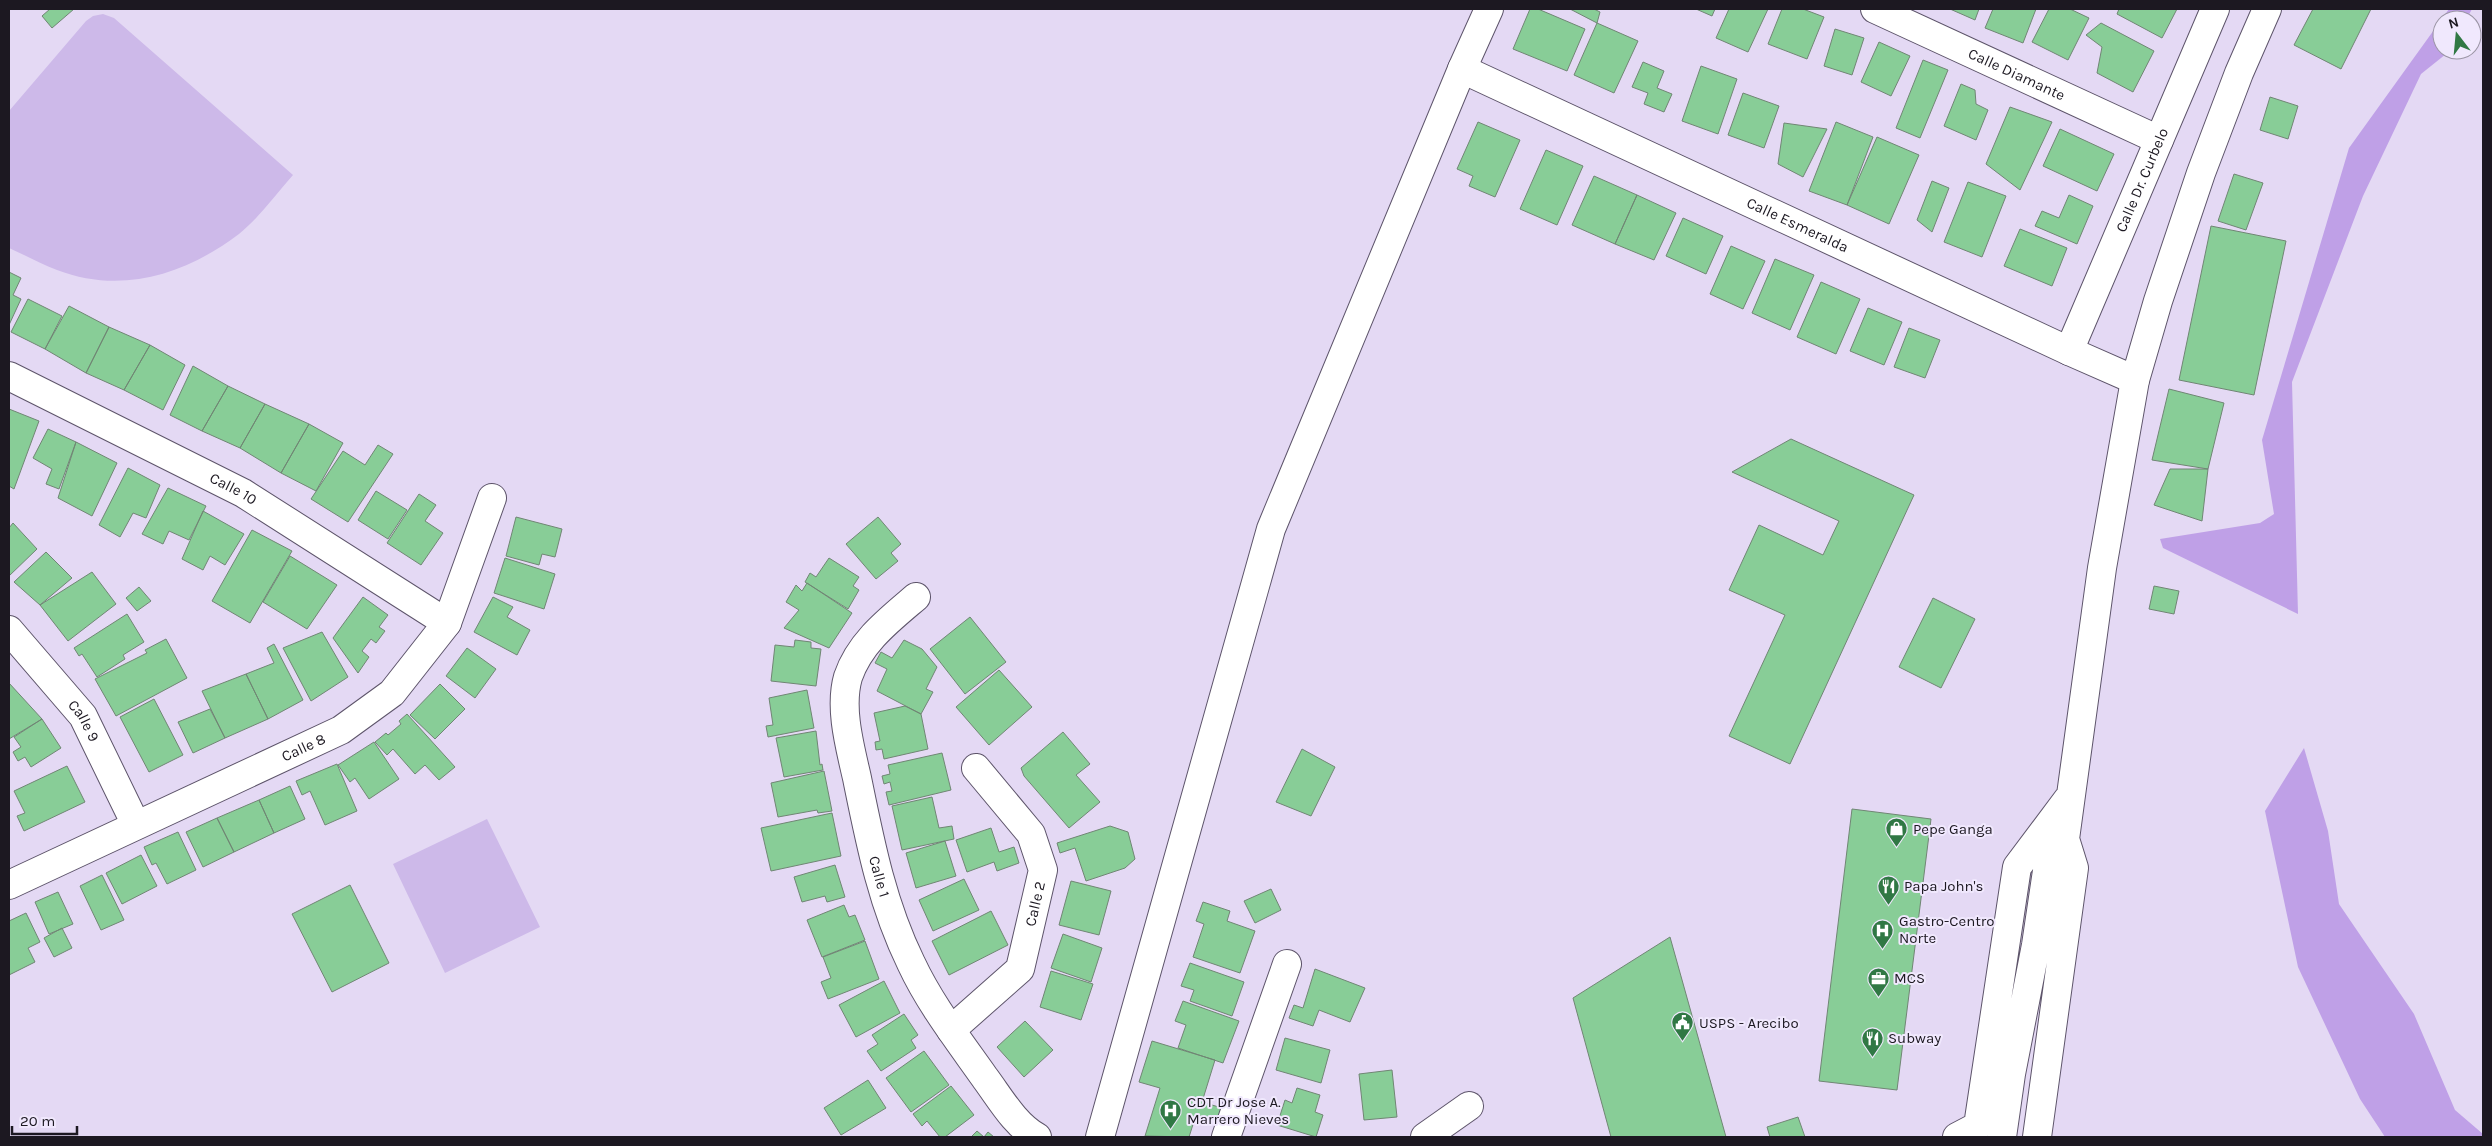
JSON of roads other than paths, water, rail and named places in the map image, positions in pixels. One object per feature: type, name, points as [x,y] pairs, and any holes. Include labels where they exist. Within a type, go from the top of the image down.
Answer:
[{"type":"street","points":[[1100,1137],[1271,529],[1462,69],[1489,9]]},
{"type":"street","name":"Calle Diamante","points":[[1875,9],[2159,140]]},
{"type":"street","name":"Calle Dr. Curbelo","points":[[2069,351],[2215,9]]},
{"type":"street","points":[[2037,1137],[2074,868],[2065,839],[2070,796],[2104,558],[2135,380],[2158,301],[2200,173],[2239,73],[2267,9]]},
{"type":"street","name":"Calle Esmeralda","points":[[1462,69],[2135,380]]},
{"type":"street","name":"Calle 10","points":[[9,376],[243,494],[447,623]]},
{"type":"street","name":"Calle 8","points":[[9,885],[341,730],[392,693],[447,623],[492,498]]},
{"type":"street","name":"Calle 1","points":[[916,597],[880,628],[860,652],[848,678],[845,711],[849,743],[877,878],[911,964],[951,1030],[1011,1114],[1037,1137]]},
{"type":"street","name":"Calle 9","points":[[9,630],[82,716],[136,825]]},
{"type":"street","name":"Calle 2","points":[[951,1030],[1020,969],[1043,870],[1031,834],[976,768]]},
{"type":"street","points":[[1957,1137],[1978,1126],[2017,867],[2070,796]]},
{"type":"street","points":[[2002,1137],[2011,1074],[2036,944],[2048,864],[2065,839]]},
{"type":"street","points":[[1228,1137],[1287,964]]},
{"type":"street","points":[[1425,1137],[1469,1106]]},
{"type":"place","name":"Pepe Ganga","points":[[1897,848]]},
{"type":"place","name":"Papa John's","points":[[1888,905]]},
{"type":"place","name":"Gastro-Centro Norte","points":[[1883,949]]},
{"type":"place","name":"MCS","points":[[1878,997]]},
{"type":"place","name":"USPS - Arecibo","points":[[1683,1042]]},
{"type":"place","name":"Subway","points":[[1872,1057]]},
{"type":"place","name":"CDT Dr Jose A. Marrero Nieves","points":[[1171,1130]]}]
